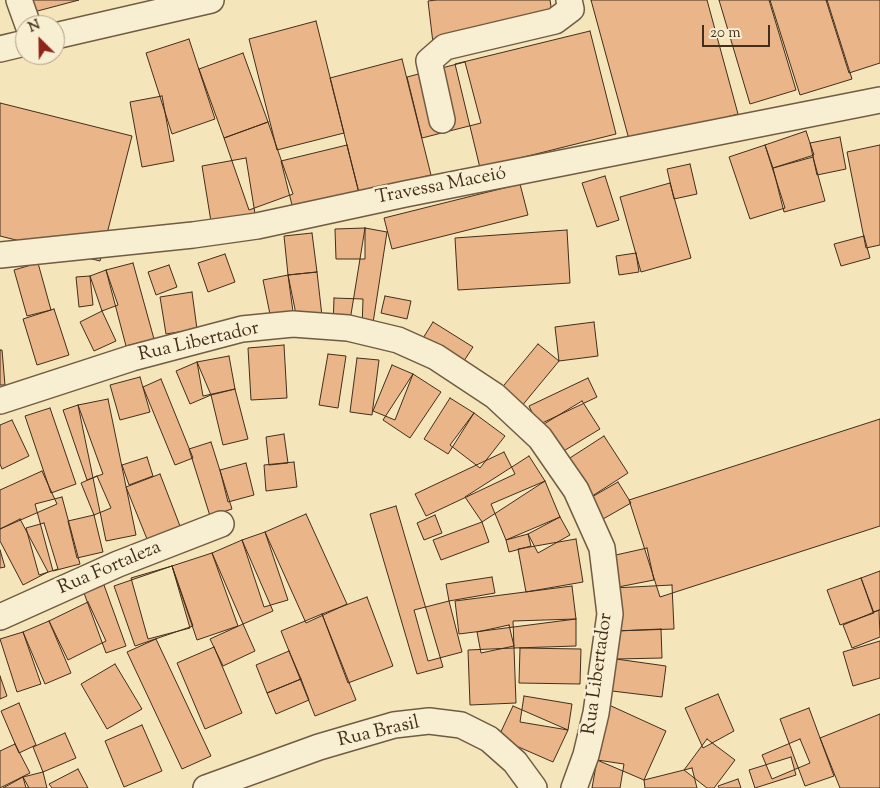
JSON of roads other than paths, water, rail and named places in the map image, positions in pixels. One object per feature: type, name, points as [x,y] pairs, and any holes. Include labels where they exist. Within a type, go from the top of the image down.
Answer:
[{"type":"street","points":[[19,0],[24,15]]},
{"type":"street","points":[[65,34],[211,0]]},
{"type":"street","points":[[442,120],[428,61],[444,47],[555,21],[571,9],[569,0]]},
{"type":"street","points":[[0,49],[15,45]]},
{"type":"street","name":"Travessa Maceió","points":[[0,255],[193,235],[257,226],[405,194],[880,100]]},
{"type":"street","name":"Rua Libertador","points":[[0,401],[132,358],[242,329],[293,324],[348,328],[398,340],[436,357],[495,396],[540,438],[576,490],[602,548],[610,614],[596,713],[586,755],[574,788]]},
{"type":"street","name":"Rua Fortaleza","points":[[0,617],[118,564],[221,524]]},
{"type":"street","name":"Rua Brasil","points":[[206,788],[318,747],[394,725],[429,721],[461,725],[489,739],[515,762],[534,788]]}]
